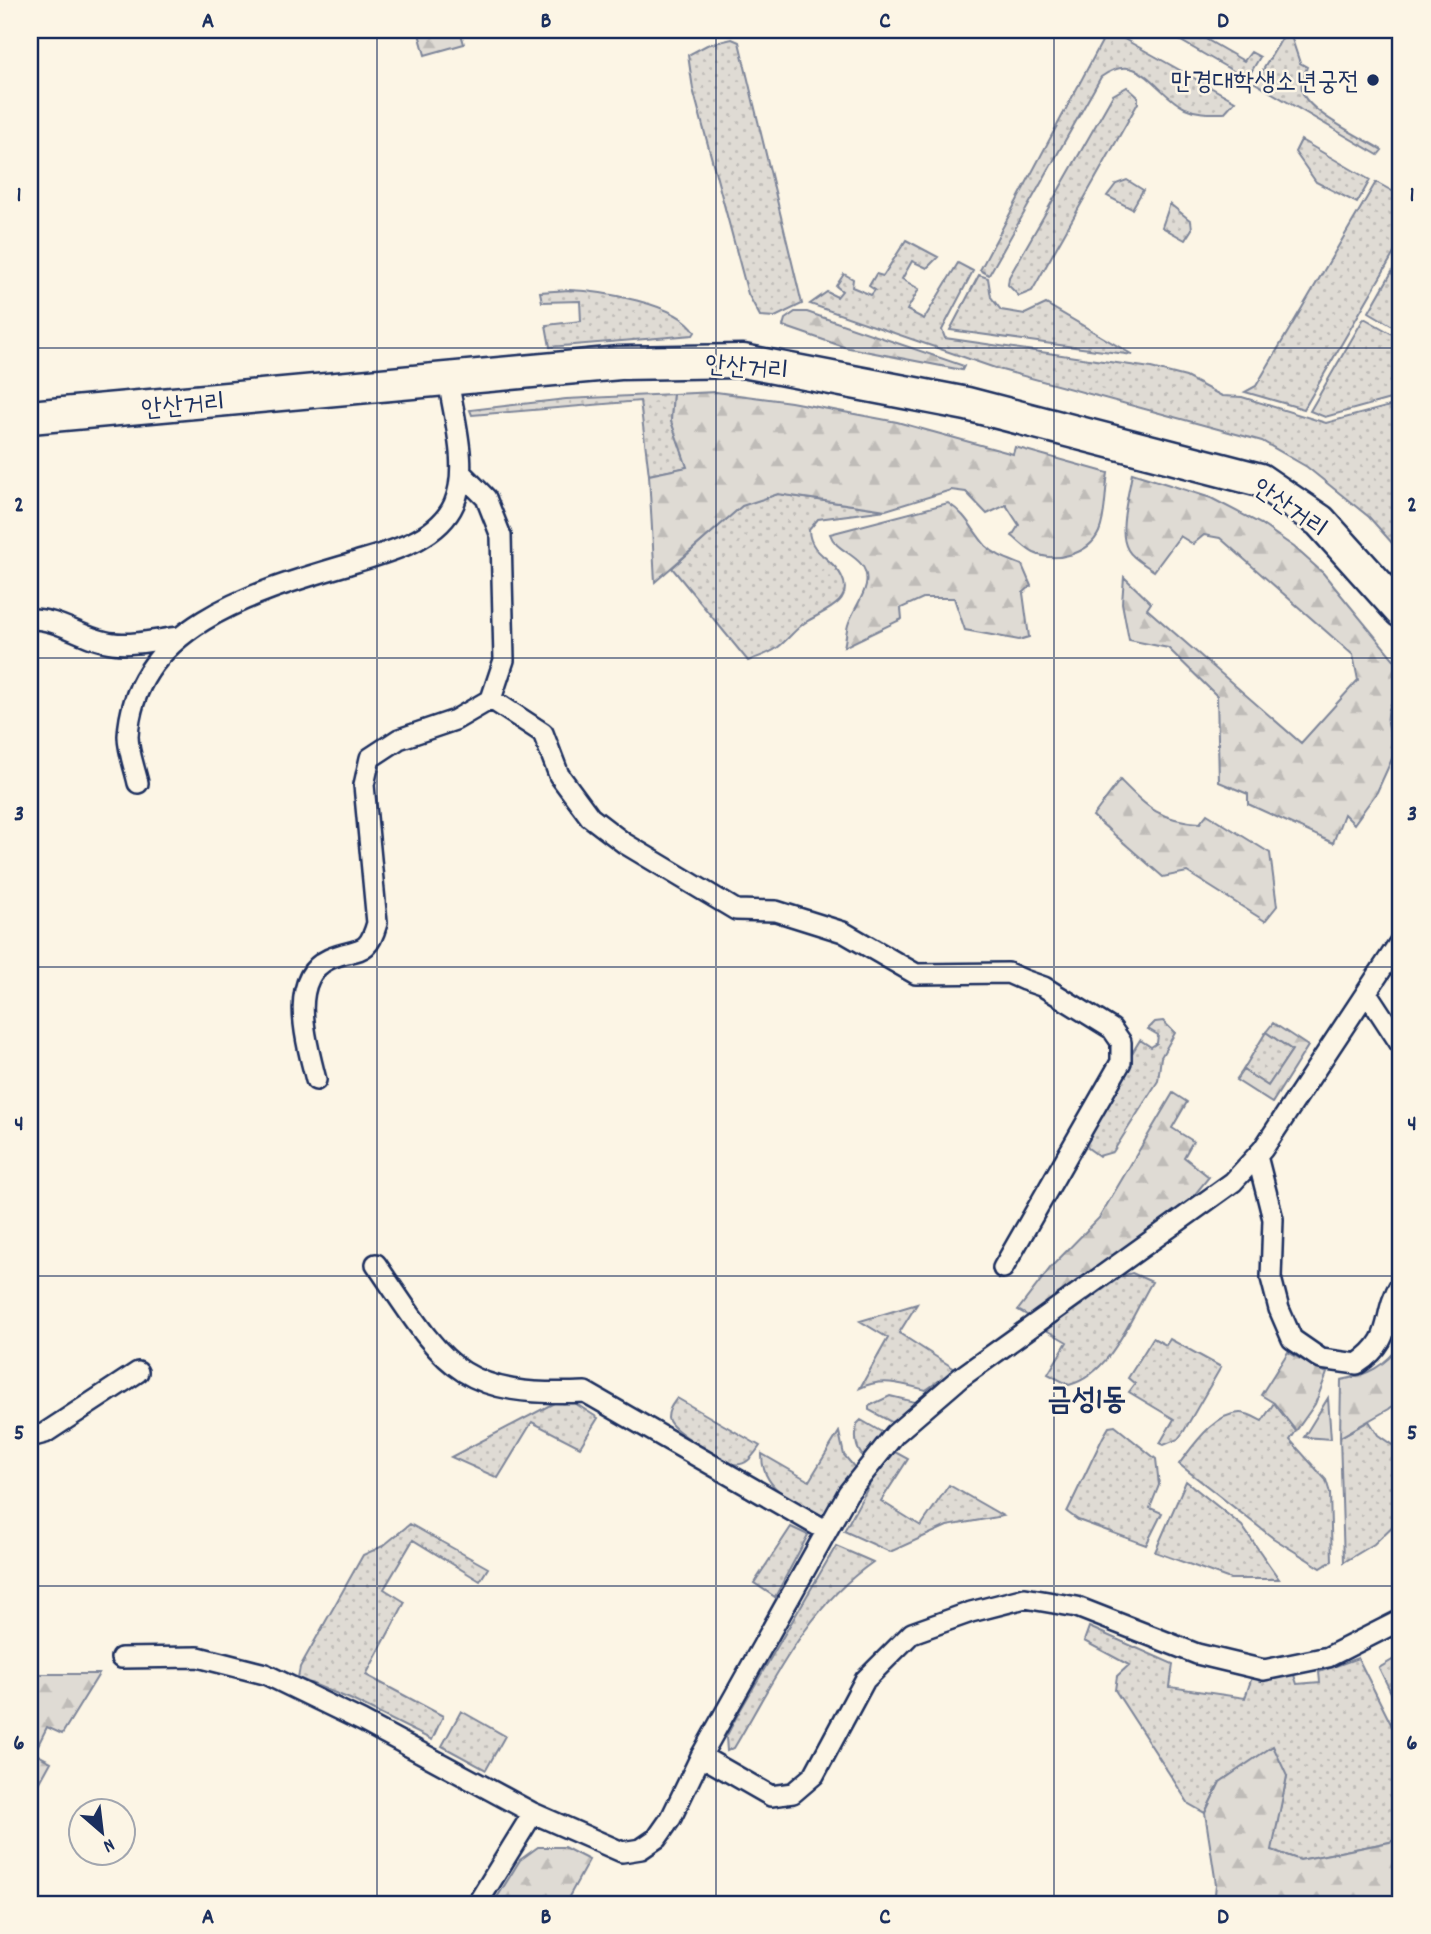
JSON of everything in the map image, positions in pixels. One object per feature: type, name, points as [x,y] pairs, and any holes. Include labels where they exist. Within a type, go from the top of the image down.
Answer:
[{"type":"main road","name":"안산거리","points":[[30,417],[620,363],[743,360],[980,408],[1260,480],[1321,521],[1401,611]]},
{"type":"street","points":[[138,783],[128,737],[139,689],[161,653],[194,624],[296,580],[385,553],[433,532],[453,505],[461,473],[447,378]]},
{"type":"street","points":[[316,1080],[303,1026],[302,1010],[312,975],[328,959],[359,951],[371,943],[377,923],[364,785],[370,758],[399,739],[455,720],[491,699],[504,660],[501,536],[486,498],[461,473]]},
{"type":"street","points":[[30,620],[47,619],[71,631],[114,643],[179,637]]},
{"type":"street","points":[[491,699],[543,733],[559,775],[590,817],[624,843],[736,910],[776,911],[843,932],[916,974],[1008,973],[1044,988],[1112,1029],[1121,1042],[1121,1062],[1003,1268]]},
{"type":"street","points":[[121,1658],[198,1657],[265,1674],[362,1721],[533,1813],[622,1852],[641,1849],[657,1838],[671,1818],[701,1756],[848,1493],[895,1434],[931,1400],[1233,1182],[1257,1156],[1401,940]]},
{"type":"street","points":[[1367,993],[1401,1045]]},
{"type":"street","points":[[1257,1156],[1273,1219],[1272,1278],[1279,1310],[1292,1339],[1321,1359],[1357,1364],[1375,1352],[1388,1324],[1392,1299],[1401,1283]]},
{"type":"street","points":[[376,1264],[433,1348],[458,1369],[495,1388],[541,1394],[585,1392],[827,1531]]},
{"type":"street","points":[[30,1437],[44,1433],[138,1372]]},
{"type":"street","points":[[701,1756],[771,1796],[793,1793],[814,1775],[866,1680],[912,1633],[971,1612],[1025,1598],[1077,1607],[1197,1654],[1264,1670],[1328,1657],[1401,1620]]},
{"type":"street","points":[[477,1904],[533,1813]]},
{"type":"green space","points":[[418,30],[460,30],[464,44],[425,55]]},
{"type":"green space","points":[[1108,30],[1235,101],[1224,113],[1200,112],[1185,108],[1174,101],[1137,70],[1115,69],[1101,77],[989,275],[980,270]]},
{"type":"green space","points":[[1162,30],[1190,30],[1244,61],[1251,52],[1260,57],[1247,79]]},
{"type":"green space","points":[[1287,30],[1297,30],[1292,39],[1300,63],[1307,67],[1302,87],[1308,102],[1339,125],[1382,150],[1378,155],[1255,83]]},
{"type":"green space","points":[[732,39],[739,42],[802,304],[775,317],[760,316],[748,294],[693,89],[688,55],[707,45]]},
{"type":"green space","points":[[1127,87],[1138,97],[1138,103],[1032,291],[1019,296],[1008,285],[1009,277],[1113,95]]},
{"type":"green space","points":[[1301,140],[1370,180],[1357,203],[1316,182],[1295,152]]},
{"type":"green space","points":[[1127,180],[1143,190],[1132,209],[1107,196],[1116,184]]},
{"type":"green space","points":[[1376,182],[1401,196],[1401,241],[1304,409],[1245,392],[1256,386]]},
{"type":"green space","points":[[1170,204],[1191,221],[1192,229],[1185,240],[1162,227]]},
{"type":"green space","points":[[906,240],[938,257],[927,268],[912,261],[902,279],[919,289],[907,310],[924,319],[958,263],[973,271],[942,330],[945,338],[1151,368],[1186,377],[1222,396],[1242,397],[1326,423],[1401,403],[1401,553],[1369,517],[1307,467],[1262,441],[998,369],[810,304],[827,292],[837,297],[842,291],[836,286],[844,274],[853,279],[852,287],[871,295],[875,290],[869,286],[876,274],[883,276]]},
{"type":"green space","points":[[1401,256],[1401,331],[1369,312]]},
{"type":"green space","points":[[979,275],[988,278],[991,297],[1001,310],[1025,314],[1046,304],[1133,355],[950,330]]},
{"type":"green space","points":[[569,290],[617,296],[656,306],[673,313],[695,332],[693,335],[550,347],[546,325],[581,321],[580,301],[542,302],[540,292]]},
{"type":"green space","points":[[795,312],[807,312],[964,366],[962,370],[844,347],[783,326],[785,319]]},
{"type":"green space","points":[[1364,318],[1401,339],[1401,376],[1396,377],[1401,396],[1325,417],[1310,411]]},
{"type":"green space","points":[[716,392],[791,402],[897,422],[1013,454],[1015,447],[1108,473],[1099,532],[1088,546],[1080,551],[1062,557],[1043,556],[1034,553],[1012,536],[1019,525],[1006,505],[987,514],[966,492],[951,490],[886,510],[778,494],[742,506],[655,582],[649,475],[687,467],[671,421],[673,394]]},
{"type":"green space","points":[[673,394],[671,421],[688,467],[649,475],[640,401],[472,415],[470,410],[566,399]]},
{"type":"green space","points":[[1132,473],[1211,498],[1261,524],[1294,547],[1323,573],[1401,668],[1401,691],[1388,712],[1390,734],[1396,750],[1377,792],[1354,824],[1344,814],[1333,843],[1248,804],[1248,794],[1219,782],[1217,696],[1168,648],[1129,640],[1122,603],[1124,577],[1151,603],[1147,609],[1301,743],[1358,680],[1353,655],[1220,538],[1204,535],[1193,544],[1180,536],[1154,571],[1136,559],[1128,550],[1124,533]]},
{"type":"green space","points":[[778,494],[886,510],[818,519],[809,530],[810,538],[818,551],[838,570],[845,586],[844,594],[834,606],[802,625],[777,648],[748,661],[672,568],[742,505]]},
{"type":"green space","points":[[948,503],[965,518],[990,549],[1022,565],[1031,586],[1023,593],[1029,637],[1019,640],[965,630],[954,598],[923,598],[901,608],[902,619],[844,647],[848,625],[866,587],[867,579],[861,564],[836,543],[830,534]]},
{"type":"green space","points":[[1120,780],[1155,811],[1174,819],[1200,823],[1207,814],[1270,853],[1277,906],[1265,921],[1187,872],[1163,877],[1093,816]]},
{"type":"green space","points":[[1163,1021],[1175,1033],[1161,1057],[1158,1081],[1113,1152],[1099,1156],[1088,1148],[1083,1139],[1087,1128],[1140,1040],[1151,1047],[1157,1043],[1158,1035],[1148,1029],[1155,1022]]},
{"type":"green space","points":[[1273,1023],[1308,1046],[1272,1103],[1236,1080],[1243,1070],[1268,1086],[1292,1050],[1266,1032]]},
{"type":"green space","points":[[1266,1032],[1292,1050],[1268,1086],[1243,1070]]},
{"type":"green space","points":[[1173,1093],[1187,1102],[1172,1128],[1193,1141],[1184,1157],[1209,1177],[1183,1209],[1034,1319],[1018,1310],[1051,1267],[1099,1218]]},
{"type":"green space","points":[[1132,1273],[1152,1282],[1108,1357],[1084,1379],[1069,1385],[1048,1374],[1067,1342],[1046,1330],[1122,1276]]},
{"type":"green space","points":[[917,1304],[899,1333],[955,1369],[926,1390],[884,1382],[860,1388],[888,1338],[860,1321]]},
{"type":"green space","points":[[1153,1338],[1166,1345],[1170,1339],[1221,1367],[1184,1431],[1178,1439],[1164,1445],[1160,1443],[1174,1419],[1129,1392],[1135,1384],[1128,1378]]},
{"type":"green space","points":[[1401,1344],[1401,1399],[1389,1409],[1340,1437],[1341,1380],[1375,1368],[1389,1358]]},
{"type":"green space","points":[[1288,1352],[1327,1373],[1315,1404],[1296,1431],[1274,1403],[1261,1395]]},
{"type":"green space","points":[[890,1396],[919,1403],[895,1424],[869,1410],[869,1406]]},
{"type":"green space","points":[[677,1398],[760,1446],[749,1460],[742,1464],[733,1464],[707,1450],[671,1424],[669,1412]]},
{"type":"green space","points":[[1328,1398],[1331,1439],[1304,1437]]},
{"type":"green space","points":[[570,1400],[598,1418],[580,1447],[532,1422],[498,1478],[451,1457],[556,1402]]},
{"type":"green space","points":[[1274,1403],[1296,1431],[1290,1440],[1326,1480],[1330,1493],[1332,1561],[1321,1568],[1273,1538],[1179,1464],[1206,1431],[1222,1418],[1241,1413],[1262,1421]]},
{"type":"green space","points":[[861,1420],[885,1434],[866,1458],[857,1443],[857,1424]]},
{"type":"green space","points":[[1369,1421],[1378,1435],[1401,1451],[1401,1518],[1374,1544],[1344,1562],[1340,1437]]},
{"type":"green space","points":[[1115,1426],[1156,1459],[1159,1485],[1150,1508],[1162,1513],[1146,1545],[1078,1520],[1067,1512],[1103,1437],[1109,1427]]},
{"type":"green space","points":[[839,1432],[844,1455],[856,1469],[825,1517],[792,1501],[774,1487],[763,1467],[762,1454],[809,1481]]},
{"type":"green space","points":[[893,1451],[908,1459],[881,1501],[921,1526],[949,1485],[1003,1516],[947,1526],[890,1552],[844,1531],[876,1473]]},
{"type":"green space","points":[[1186,1481],[1242,1526],[1279,1579],[1230,1579],[1155,1552]]},
{"type":"green space","points":[[410,1524],[488,1568],[480,1581],[413,1540],[384,1589],[405,1602],[366,1675],[443,1716],[432,1740],[350,1699],[298,1678],[300,1667],[363,1555],[383,1546]]},
{"type":"green space","points":[[791,1527],[808,1535],[775,1597],[754,1583]]},
{"type":"green space","points":[[836,1546],[873,1562],[850,1580],[811,1623],[778,1671],[734,1748],[727,1751],[726,1737],[738,1714]]},
{"type":"green space","points":[[1089,1627],[1173,1664],[1170,1687],[1245,1698],[1252,1677],[1293,1672],[1297,1684],[1320,1682],[1319,1672],[1358,1658],[1401,1744],[1401,1837],[1390,1842],[1300,1860],[1271,1850],[1287,1776],[1220,1782],[1205,1813],[1189,1804],[1115,1690],[1117,1676],[1129,1665],[1084,1641]]},
{"type":"green space","points":[[1401,1655],[1401,1713],[1379,1668]]},
{"type":"green space","points":[[30,1674],[99,1674],[62,1734],[47,1727],[34,1753],[51,1762],[30,1800]]},
{"type":"green space","points":[[461,1711],[505,1736],[486,1770],[442,1746]]},
{"type":"green space","points":[[1273,1746],[1287,1776],[1272,1850],[1300,1860],[1390,1842],[1401,1837],[1401,1904],[1214,1904],[1216,1884],[1205,1813],[1220,1782]]},
{"type":"green space","points":[[538,1847],[564,1847],[589,1860],[565,1904],[493,1904],[520,1860]]},
{"type":"place","name":"만경대학생소년궁전","points":[[1373,80]]},
{"type":"district","name":"금성1동","points":[[1087,1398]]}]
